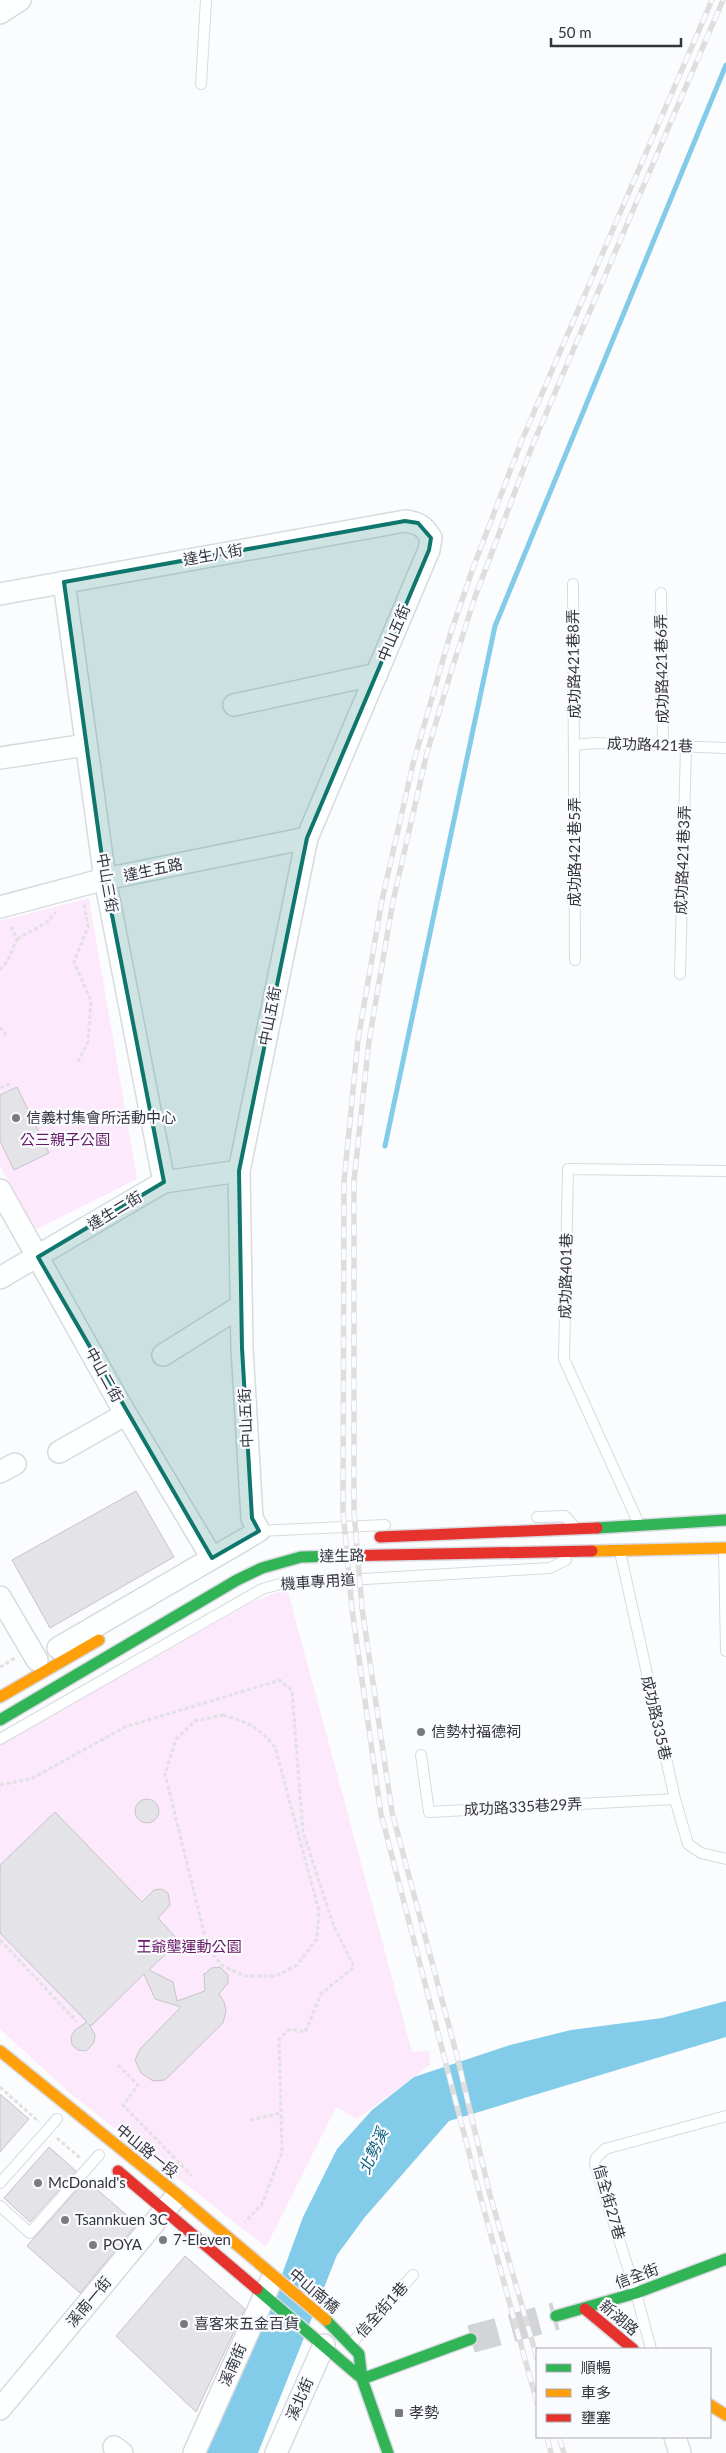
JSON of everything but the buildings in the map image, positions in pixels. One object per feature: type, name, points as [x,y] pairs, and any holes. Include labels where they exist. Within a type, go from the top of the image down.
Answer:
[{"type":"street","points":[[0,13],[20,0]]},
{"type":"street","name":"達生八街","points":[[0,594],[406,521],[418,522],[424,528]]},
{"type":"street","name":"中山五街","points":[[259,1531],[252,1518],[241,1306],[239,1170],[307,838],[430,550],[432,538],[424,528]]},
{"type":"street","name":"中山三街","points":[[64,582],[105,879],[164,1182]]},
{"type":"street","points":[[234,705],[377,674]]},
{"type":"street","points":[[0,758],[86,745]]},
{"type":"street","name":"達生五路","points":[[3,912],[105,879],[307,838]]},
{"type":"street","name":"達生二街","points":[[0,1278],[164,1182],[239,1170]]},
{"type":"street","name":"中山二街","points":[[0,1190],[126,1414],[212,1558]]},
{"type":"street","points":[[163,1355],[241,1306]]},
{"type":"street","points":[[59,1452],[126,1414]]},
{"type":"street","name":"達生路","points":[[372,1538],[639,1526],[726,1520]]},
{"type":"street","points":[[0,1683],[259,1531]]},
{"type":"street","name":"達生路","points":[[0,1720],[237,1580],[262,1568],[301,1557],[725,1548]]},
{"type":"street","points":[[0,1597],[37,1660]]},
{"type":"street","points":[[0,1696],[110,1634]]},
{"type":"street","name":"中山路一段","points":[[0,2051],[171,2203],[269,2286]]},
{"type":"street","name":"中山路一段","points":[[96,2152],[228,2239],[269,2286]]},
{"type":"street","name":"溪南一街","points":[[0,2409],[171,2203]]},
{"type":"street","name":"信全街","points":[[556,2316],[586,2309],[636,2293],[726,2258]]},
{"type":"street","points":[[269,2286],[330,2337],[362,2379]]},
{"type":"street","name":"中山南橋","points":[[269,2286],[330,2337]]},
{"type":"street","name":"溪南街","points":[[194,2453],[269,2286]]},
{"type":"street","name":"新湖路","points":[[586,2309],[632,2348]]},
{"type":"street","points":[[330,2337],[351,2345],[359,2354],[362,2379],[388,2453]]},
{"type":"street","name":"溪北街","points":[[276,2453],[330,2337]]},
{"type":"street","points":[[362,2379],[472,2339]]},
{"type":"street","points":[[711,2406],[726,2415]]},
{"type":"street","points":[[675,2438],[680,2453]]},
{"type":"lane","points":[[201,84],[206,0]]},
{"type":"lane","name":"成功路421巷8弄","points":[[573,584],[574,745]]},
{"type":"lane","name":"成功路421巷6弄","points":[[661,593],[663,745]]},
{"type":"lane","name":"成功路421巷","points":[[574,745],[596,743],[726,748]]},
{"type":"lane","name":"成功路421巷5弄","points":[[574,745],[576,960]]},
{"type":"lane","name":"成功路421巷3弄","points":[[680,974],[686,746]]},
{"type":"lane","name":"成功路401巷","points":[[639,1526],[564,1359],[568,1169],[726,1171]]},
{"type":"lane","points":[[526,1518],[565,1516],[577,1529]]},
{"type":"lane","points":[[259,1531],[397,1524]]},
{"type":"lane","points":[[725,1548],[726,1651]]},
{"type":"lane","name":"成功路335巷","points":[[620,1551],[675,1799],[688,1844],[701,1853],[726,1859]]},
{"type":"lane","name":"機車專用道","points":[[0,1739],[262,1589],[280,1584],[550,1568],[582,1552]]},
{"type":"lane","name":"成功路335巷29弄","points":[[421,1755],[429,1812],[675,1799]]},
{"type":"lane","name":"信全街27巷","points":[[652,2348],[595,2164],[596,2158],[606,2149],[726,2116]]},
{"type":"lane","points":[[0,2183],[57,2119]]},
{"type":"lane","points":[[0,2206],[30,2233],[89,2166],[96,2152]]},
{"type":"lane","name":"信全街1巷","points":[[351,2345],[413,2275]]},
{"type":"path","points":[[78,1062],[88,1042],[91,1001],[74,962],[88,927],[83,898]]},
{"type":"path","points":[[0,970],[8,960],[17,939],[46,923],[59,909]]},
{"type":"path","points":[[3,912],[17,939]]},
{"type":"path","points":[[0,1027],[6,1035]]},
{"type":"path","points":[[0,1088],[12,1083]]},
{"type":"path","points":[[0,1667],[16,1658]]},
{"type":"path","points":[[0,1785],[31,1779],[125,1727],[280,1680],[292,1691],[303,1832],[333,1924],[354,1967],[321,1994],[305,2032],[290,2028],[278,2039],[282,2152],[262,2204],[228,2239]]},
{"type":"path","points":[[223,1715],[242,1721],[262,1731],[276,1747],[298,1832],[319,1911],[317,1938],[297,1965],[276,1976],[244,1976],[223,1966],[208,1949],[165,1774],[176,1739],[195,1721],[223,1715]]},
{"type":"path","points":[[298,1832],[303,1832]]},
{"type":"path","points":[[0,1940],[78,2022]]},
{"type":"path","points":[[118,2065],[138,2085],[123,2105],[195,2179]]},
{"type":"path","points":[[0,2087],[89,2166]]},
{"type":"path","points":[[250,2120],[281,2113]]},
{"type":"highlighted area","points":[[405,521],[418,523],[431,538],[429,550],[307,838],[239,1171],[242,1348],[252,1518],[259,1531],[212,1558],[38,1257],[164,1182],[105,879],[64,582]]},
{"type":"green space","name":"公三親子公園","points":[[89,898],[137,1179],[35,1230],[0,1166],[0,921]]},
{"type":"green space","name":"王爺壟運動公園","points":[[279,1592],[288,1592],[412,2052],[429,2051],[430,2065],[357,2119],[336,2107],[266,2247],[71,2094],[0,2029],[0,1745],[254,1601]]},
{"type":"water","name":"北勢溪","points":[[726,2001],[726,2037],[449,2121],[365,2217],[337,2255],[258,2453],[206,2453],[262,2329],[303,2217],[337,2149],[372,2110],[414,2077],[510,2045],[571,2030],[662,2018]]},
{"type":"waterway","points":[[385,1146],[495,626],[726,65]]},
{"type":"tunnel","points":[[471,2339],[556,2316]]},
{"type":"railway","points":[[536,2399],[480,2195],[381,1814],[352,1609],[343,1511],[344,1182],[358,1040],[382,900],[413,764],[451,632],[473,568],[522,440],[712,0]]},
{"type":"railway","points":[[536,2355],[490,2195],[458,2060],[392,1812],[362,1608],[354,1511],[354,1181],[369,1041],[393,901],[427,753],[450,675],[475,597],[533,444],[723,0]]},
{"type":"railway","points":[[547,2438],[551,2453]]},
{"type":"railway","points":[[559,2438],[564,2453]]},
{"type":"traffic: fast","points":[[597,1528],[726,1520]]},
{"type":"traffic: fast","points":[[0,1720],[237,1580],[262,1568],[301,1557],[337,1556]]},
{"type":"traffic: fast","points":[[556,2316],[636,2293],[726,2259]]},
{"type":"traffic: fast","points":[[257,2289],[359,2376]]},
{"type":"traffic: fast","points":[[326,2320],[359,2354],[362,2379],[388,2453]]},
{"type":"traffic: fast","points":[[362,2379],[471,2339]]},
{"type":"traffic: slow","points":[[592,1551],[726,1548]]},
{"type":"traffic: slow","points":[[0,1697],[99,1640]]},
{"type":"traffic: slow","points":[[0,2051],[178,2195],[326,2320]]},
{"type":"traffic: slow","points":[[711,2406],[726,2415]]},
{"type":"traffic: jam","points":[[380,1537],[597,1528]]},
{"type":"traffic: jam","points":[[337,1556],[592,1551]]},
{"type":"traffic: jam","points":[[118,2171],[257,2289]]},
{"type":"traffic: jam","points":[[585,2309],[632,2348]]},
{"type":"place","name":"信義村集會所活動中心","points":[[16,1118]]},
{"type":"place","name":"信勢村福德祠","points":[[421,1732]]},
{"type":"place","name":"McDonald's","points":[[38,2183]]},
{"type":"place","name":"Tsannkuen 3C","points":[[65,2220]]},
{"type":"place","name":"7-Eleven","points":[[163,2240]]},
{"type":"place","name":"POYA","points":[[93,2245]]},
{"type":"place","name":"喜客來五金百貨","points":[[184,2324]]},
{"type":"place","name":"孝勢","points":[[399,2413]]}]
